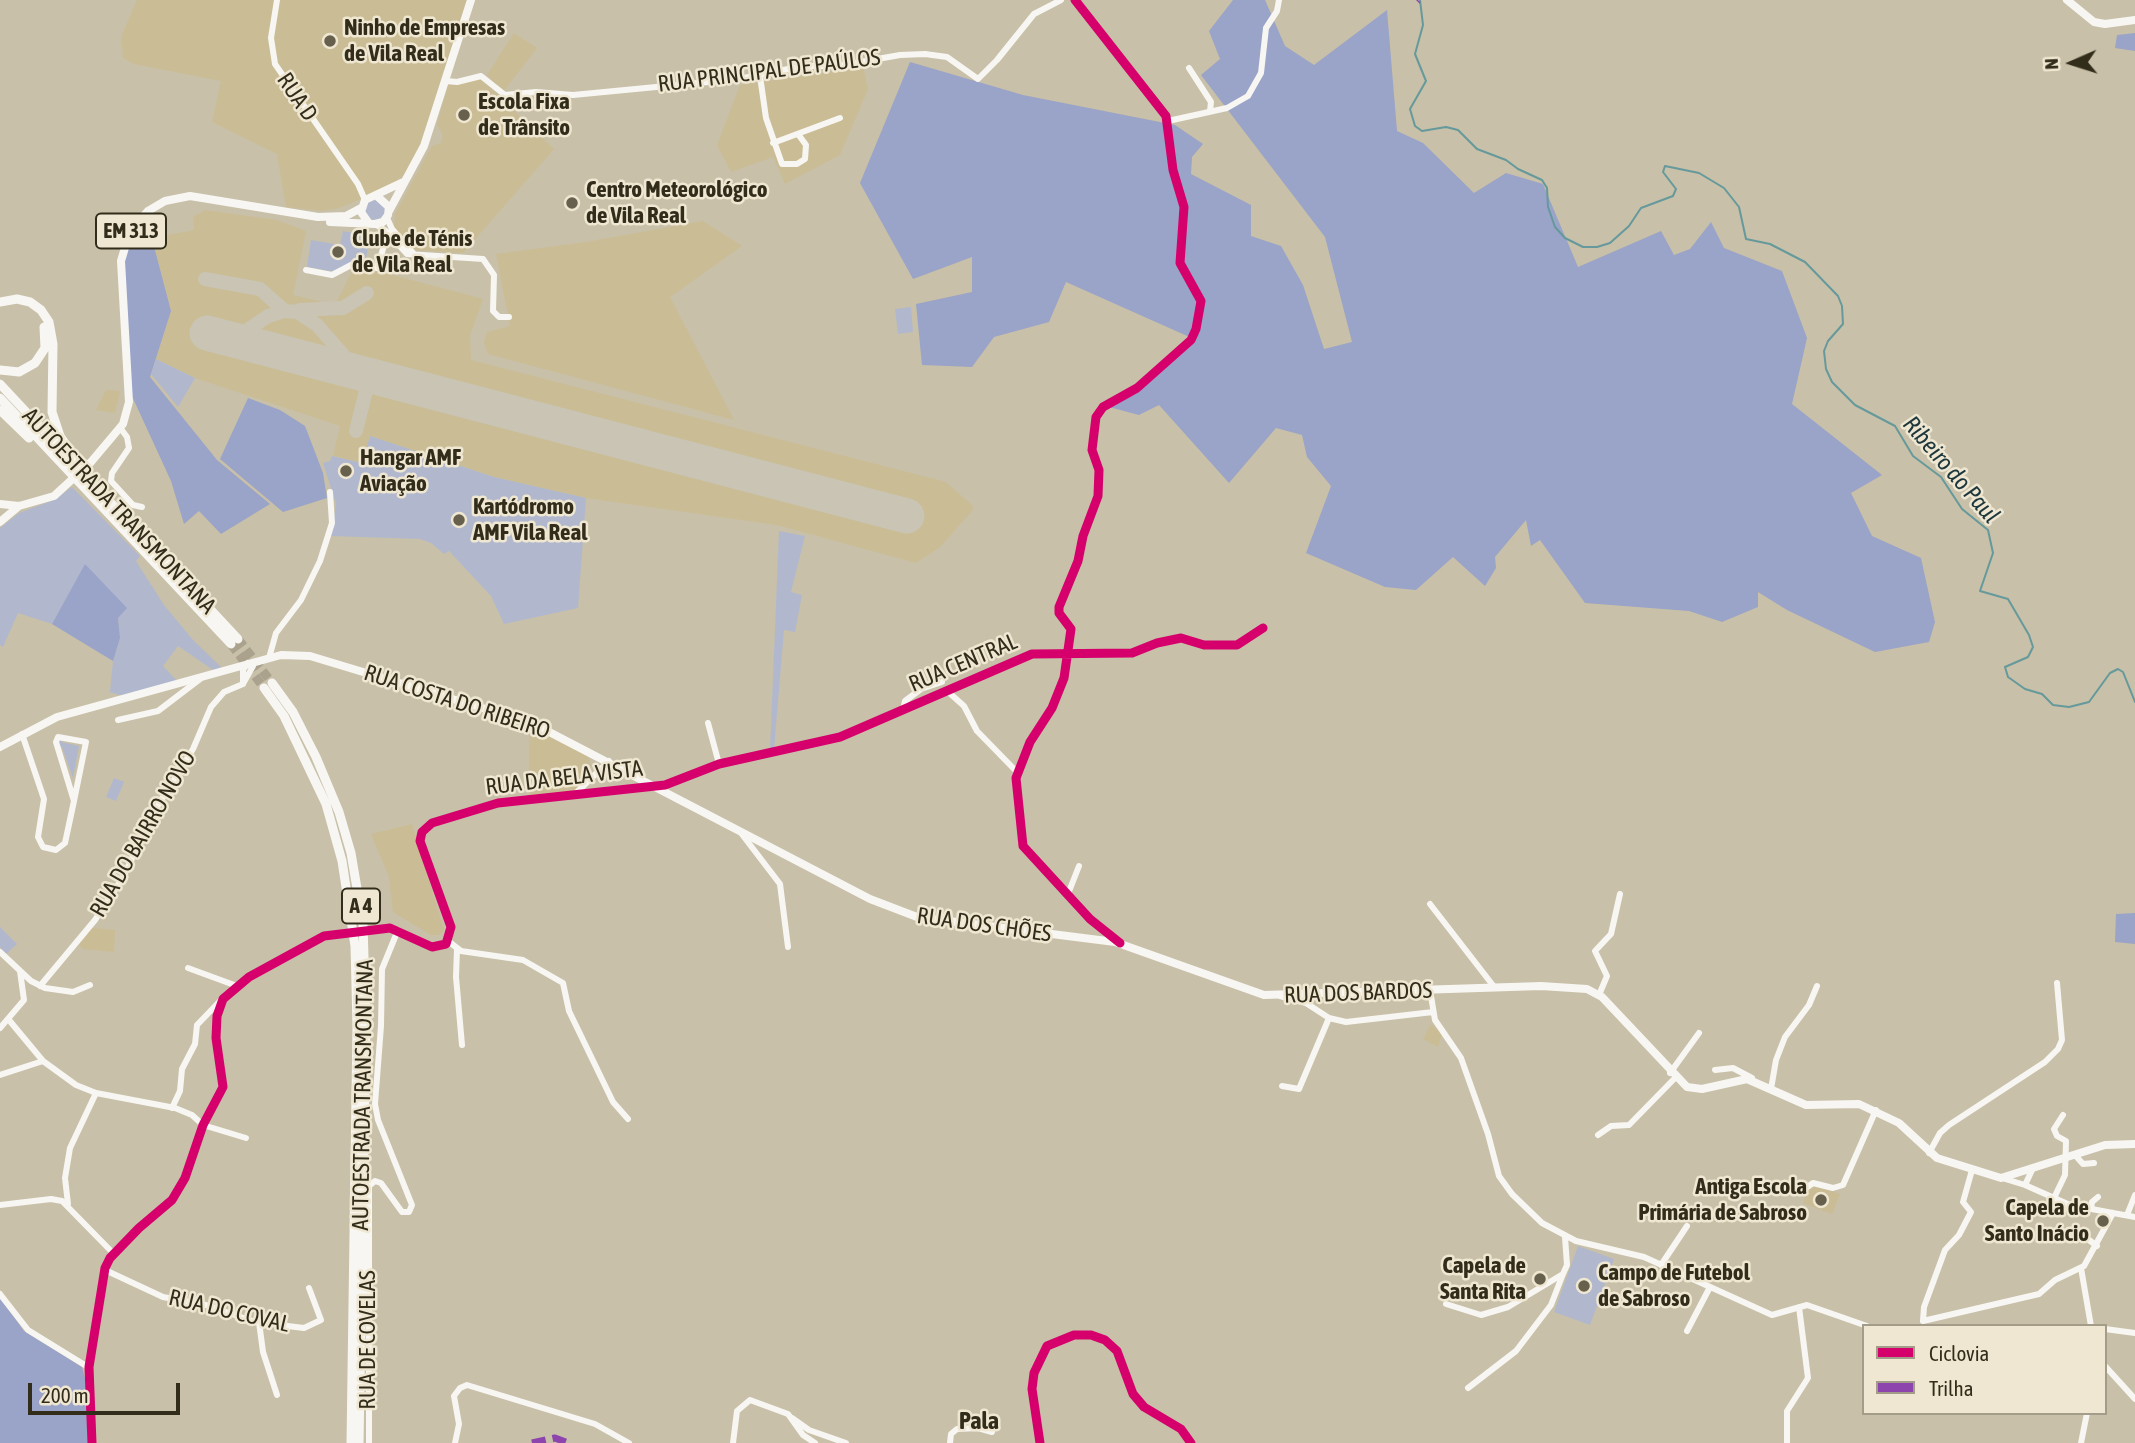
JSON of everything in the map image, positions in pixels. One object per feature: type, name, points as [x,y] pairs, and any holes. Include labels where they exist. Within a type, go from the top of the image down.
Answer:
[{"type":"highway","points":[[0,302],[26,301],[38,307],[47,317],[53,344],[51,406],[60,436],[164,566]]},
{"type":"highway","points":[[0,307],[14,305],[30,309],[41,320],[46,335],[43,352],[33,366],[16,372],[0,370]]},
{"type":"highway","name":"AUTOESTRADA TRANSMONTANA","points":[[0,384],[234,642]]},
{"type":"highway","name":"AUTOESTRADA TRANSMONTANA","points":[[0,398],[164,566]]},
{"type":"highway","points":[[0,410],[164,566]]},
{"type":"highway","name":"AUTOESTRADA TRANSMONTANA","points":[[268,685],[327,804],[342,861],[357,975],[359,1443]]},
{"type":"highway","name":"AUTOESTRADA TRANSMONTANA","points":[[351,1443],[359,1149]]},
{"type":"main road","name":"EM 313","points":[[0,504],[19,506],[47,499],[91,462],[121,429],[129,402],[121,261],[126,240],[141,217],[165,201],[190,197],[335,222],[371,223],[388,215],[404,180],[423,150],[471,0]]},
{"type":"main road","points":[[2067,0],[2094,22],[2105,24],[2135,20]]},
{"type":"main road","name":"EM 313","points":[[318,217],[346,216],[404,180]]},
{"type":"main road","points":[[371,223],[369,200],[387,203],[388,215]]},
{"type":"main road","points":[[0,504],[2,519]]},
{"type":"main road","name":"EM 313","points":[[2,519],[19,506]]},
{"type":"main road","name":"RUA COSTA DO RIBEIRO","points":[[0,747],[57,717],[247,668],[276,656],[302,655],[521,719],[644,780]]},
{"type":"main road","name":"RUA DOS CHÕES","points":[[644,780],[870,899],[908,914],[1120,943],[1223,980]]},
{"type":"main road","name":"RUA DOS BARDOS","points":[[1223,980],[1261,994],[1278,995],[1569,986],[1587,989],[1599,995]]},
{"type":"main road","points":[[1599,995],[1673,1075],[1696,1090],[1737,1079],[1757,1082],[1806,1105],[1844,1103],[1876,1110],[1905,1128],[1929,1153],[1943,1161],[1972,1170],[2002,1178],[2108,1144],[2135,1144]]},
{"type":"street","name":"RUA D","points":[[277,0],[271,38],[275,64],[369,200]]},
{"type":"street","name":"RUA PRINCIPAL DE PAÚLOS","points":[[446,81],[457,82],[481,76],[506,95],[536,92],[570,95],[760,76],[803,66],[838,66],[900,55],[931,54],[947,57],[979,78],[1034,14],[1061,0]]},
{"type":"street","points":[[1075,0],[1162,109],[1168,121],[1173,170],[1184,207],[1180,264],[1200,299],[1196,329],[1191,340],[1137,388],[1104,407],[1096,417],[1092,450],[1099,470],[1098,496],[1083,536],[1078,561],[1059,604],[1059,613],[1071,629],[1063,682],[1053,706],[1033,736],[1017,772],[1016,790],[1022,845],[1090,919],[1120,943]]},
{"type":"street","points":[[1168,121],[1235,104],[1246,98],[1263,68],[1266,28],[1278,11],[1279,0]]},
{"type":"street","points":[[1189,68],[1211,102],[1210,111]]},
{"type":"street","points":[[760,76],[773,143],[782,164],[797,164],[805,159],[806,143],[798,134]]},
{"type":"street","points":[[773,143],[840,117]]},
{"type":"street","points":[[388,215],[392,229],[416,255]]},
{"type":"street","points":[[371,223],[388,233],[403,252],[483,259],[494,275],[493,311],[499,317],[509,317]]},
{"type":"street","points":[[306,270],[332,275],[353,264],[377,268],[388,233]]},
{"type":"street","points":[[121,429],[127,437],[129,447],[110,480],[132,504],[142,507]]},
{"type":"street","points":[[276,656],[274,638],[303,597],[318,566],[332,523],[330,492]]},
{"type":"street","name":"RUA CENTRAL","points":[[681,780],[719,764],[840,737],[1024,656],[1135,653],[1157,643],[1181,638],[1203,645],[1237,645],[1263,628]]},
{"type":"street","name":"RUA DO BAIRRO NOVO","points":[[40,986],[95,920],[122,879],[167,790],[192,749],[211,707],[227,690],[243,684],[247,668]]},
{"type":"street","points":[[118,720],[158,711],[200,679]]},
{"type":"street","points":[[903,710],[905,701],[921,689],[942,682]]},
{"type":"street","points":[[946,690],[964,705],[977,731],[1017,772]]},
{"type":"street","points":[[708,723],[719,764]]},
{"type":"street","points":[[22,734],[44,799],[38,837],[45,849],[56,850],[64,845],[74,801],[86,742],[57,737],[55,742],[74,801]]},
{"type":"street","points":[[593,753],[593,776]]},
{"type":"street","points":[[574,794],[609,761]]},
{"type":"street","points":[[673,794],[681,780]]},
{"type":"street","name":"RUA DA BELA VISTA","points":[[448,942],[451,927],[421,844],[422,832],[438,820],[481,806],[657,787],[681,780]]},
{"type":"street","points":[[738,829],[780,884],[788,947]]},
{"type":"street","points":[[1068,894],[1080,866]]},
{"type":"street","points":[[1599,995],[1607,976],[1595,951],[1611,934],[1620,894]]},
{"type":"street","points":[[1430,904],[1494,988]]},
{"type":"street","points":[[172,1108],[180,1091],[182,1069],[195,1044],[197,1025],[237,986],[317,939],[340,933],[378,929],[398,930],[434,947],[448,942],[457,950],[523,960],[563,983],[569,1011],[613,1102],[628,1119]]},
{"type":"street","name":"RUA DE COVELAS","points":[[369,1443],[367,1196],[370,1184],[379,1181],[400,1211],[407,1212],[412,1207],[375,1107],[382,967],[398,930]]},
{"type":"street","points":[[457,950],[456,977],[461,1045]]},
{"type":"street","points":[[0,952],[40,986],[68,992],[90,985]]},
{"type":"street","points":[[188,968],[237,986]]},
{"type":"street","points":[[0,1028],[24,1000],[20,970]]},
{"type":"street","points":[[1929,1153],[1940,1133],[2045,1062],[2057,1049],[2062,1040],[2057,983]]},
{"type":"street","points":[[1771,1089],[1776,1060],[1785,1037],[1810,1004],[1817,986]]},
{"type":"street","points":[[1430,990],[1433,1012],[1461,1058],[1501,1180],[1535,1218],[1565,1237],[1641,1255],[1772,1315],[1810,1306],[1862,1324]]},
{"type":"street","points":[[1278,995],[1308,1004],[1329,1018],[1360,1023],[1433,1012]]},
{"type":"street","points":[[92,1443],[89,1367],[105,1270],[114,1254],[175,1196],[189,1170],[203,1125],[223,1087],[216,1038],[217,1016],[223,999]]},
{"type":"street","points":[[1282,1086],[1299,1089],[1329,1018]]},
{"type":"street","points":[[9,1020],[43,1061],[71,1082],[96,1093],[172,1108],[192,1115],[203,1125],[246,1138]]},
{"type":"street","points":[[1598,1135],[1611,1126],[1629,1125],[1673,1075],[1699,1033]]},
{"type":"street","points":[[0,1075],[43,1061]]},
{"type":"street","points":[[1715,1070],[1734,1068],[1757,1082]]},
{"type":"street","points":[[68,1204],[66,1189],[70,1148],[96,1093]]},
{"type":"street","points":[[1806,1188],[1813,1183],[1833,1188],[1843,1185],[1876,1110]]},
{"type":"street","points":[[2054,1198],[2064,1180],[2066,1141],[2057,1136],[2054,1129],[2063,1115]]},
{"type":"street","points":[[2075,1155],[2084,1164],[2094,1163]]},
{"type":"street","points":[[2025,1185],[2033,1168]]},
{"type":"street","points":[[1972,1170],[1963,1202],[1971,1212],[1959,1235],[1945,1250],[1920,1323],[2035,1297],[2055,1280],[2081,1268],[2097,1246],[2113,1213]]},
{"type":"street","points":[[2002,1178],[2091,1209],[2135,1217]]},
{"type":"street","points":[[55,1199],[66,1189]]},
{"type":"street","points":[[2127,1215],[2135,1195]]},
{"type":"street","points":[[2091,1209],[2092,1202],[2098,1197]]},
{"type":"street","points":[[0,1205],[55,1199],[68,1204],[114,1254]]},
{"type":"street","points":[[1661,1265],[1687,1226]]},
{"type":"street","points":[[2081,1234],[2097,1246]]},
{"type":"street","points":[[1468,1388],[1509,1358],[1551,1305],[1567,1265],[1565,1237]]},
{"type":"street","points":[[2081,1268],[2091,1324]]},
{"type":"street","name":"RUA DO COVAL","points":[[105,1270],[160,1296],[206,1305],[259,1322],[304,1328],[319,1323],[320,1313],[309,1288]]},
{"type":"street","points":[[1446,1304],[1488,1314],[1508,1307],[1563,1273]]},
{"type":"street","points":[[1687,1331],[1710,1287]]},
{"type":"street","points":[[0,1294],[28,1330],[89,1367]]},
{"type":"street","points":[[1787,1443],[1787,1411],[1808,1378],[1799,1307]]},
{"type":"street","points":[[1944,1316],[1944,1324]]},
{"type":"street","points":[[259,1322],[265,1357],[278,1395]]},
{"type":"street","points":[[2107,1329],[2135,1333]]},
{"type":"street","points":[[2107,1368],[2135,1399]]},
{"type":"street","points":[[455,1443],[459,1422],[454,1396],[460,1388],[467,1385],[595,1424],[629,1443]]},
{"type":"street","points":[[733,1443],[737,1411],[747,1401],[760,1402],[810,1430],[846,1443]]},
{"type":"street","points":[[2081,1443],[2087,1415]]},
{"type":"street","points":[[791,1417],[803,1435],[815,1443]]},
{"type":"street","points":[[950,1443],[951,1434],[959,1429],[980,1428],[992,1432]]},
{"type":"shaded area","points":[[137,0],[468,0],[423,141],[409,170],[390,187],[339,208],[323,211],[286,207],[277,154],[212,122],[221,81],[134,64],[123,58],[121,37]]},
{"type":"shaded area","points":[[1233,0],[1265,0],[1285,46],[1314,65],[1387,10],[1397,131],[1423,143],[1474,193],[1506,173],[1543,184],[1578,267],[1661,231],[1674,255],[1690,249],[1711,222],[1724,248],[1782,271],[1807,338],[1792,404],[1882,475],[1851,493],[1872,536],[1921,558],[1935,622],[1929,642],[1875,652],[1787,610],[1758,592],[1758,607],[1722,622],[1689,611],[1585,603],[1540,540],[1531,546],[1526,520],[1495,557],[1496,568],[1485,586],[1453,557],[1416,590],[1385,587],[1306,553],[1331,486],[1307,457],[1302,435],[1276,428],[1229,483],[1159,405],[1139,415],[1109,407],[1130,395],[1194,339],[1066,282],[1049,322],[994,337],[972,367],[922,365],[916,304],[972,292],[972,257],[913,279],[860,183],[910,62],[1023,95],[1175,125],[1203,144],[1192,157],[1191,174],[1251,205],[1251,236],[1281,246],[1303,285],[1324,349],[1352,342],[1325,237],[1201,75],[1220,59],[1209,31]]},
{"type":"shaded area","points":[[514,33],[537,48],[503,92],[487,75]]},
{"type":"shaded area","points":[[2135,33],[2135,51],[2115,48],[2117,35]]},
{"type":"shaded area","points":[[863,67],[868,89],[840,155],[785,184],[773,157],[731,172],[717,145],[740,85]]},
{"type":"shaded area","points":[[481,79],[554,149],[463,253],[413,250],[394,228],[395,214],[432,146],[441,143],[443,134],[437,125],[448,85]]},
{"type":"shaded area","points":[[371,200],[379,200],[385,210],[379,220],[371,220],[365,214],[365,206]]},
{"type":"shaded area","points":[[205,210],[277,220],[306,231],[293,295],[335,305],[355,265],[483,299],[470,335],[471,360],[946,482],[973,506],[972,511],[940,547],[916,563],[777,525],[586,498],[494,477],[370,436],[362,463],[333,456],[340,426],[195,378],[156,359],[171,311],[152,238],[194,230],[193,217]]},
{"type":"shaded area","points":[[146,216],[171,311],[150,377],[217,460],[270,504],[221,534],[199,511],[184,524],[171,481],[131,394],[124,263],[131,237]]},
{"type":"shaded area","points":[[703,221],[742,246],[670,297],[734,420],[488,354],[484,343],[487,332],[510,326],[496,254],[586,242]]},
{"type":"shaded area","name":"Clube de Ténis de Vila Real","points":[[343,231],[370,236],[365,264],[335,272],[307,267],[311,240],[340,245]]},
{"type":"shaded area","points":[[911,307],[913,332],[898,334],[895,309]]},
{"type":"shaded area","points":[[156,359],[195,378],[178,407],[151,374]]},
{"type":"shaded area","points":[[106,390],[120,391],[115,413],[96,410]]},
{"type":"shaded area","points":[[248,398],[280,410],[305,426],[323,473],[327,498],[283,512],[220,459]]},
{"type":"shaded area","name":"Kartódromo AMF Vila Real","points":[[370,436],[494,477],[586,498],[578,608],[504,624],[491,596],[449,551],[444,554],[431,543],[420,539],[331,536],[336,504],[323,463],[330,461],[332,456],[362,463]]},
{"type":"shaded area","points":[[72,487],[140,556],[136,561],[164,605],[193,640],[221,667],[216,672],[178,646],[163,666],[178,682],[123,696],[110,692],[113,661],[120,638],[118,618],[85,565],[52,624],[18,613],[3,647],[0,645],[0,528],[19,513],[54,500]]},
{"type":"shaded area","points":[[779,531],[805,536],[791,592],[802,595],[795,632],[784,630],[774,749],[770,750]]},
{"type":"shaded area","points":[[85,564],[127,608],[118,618],[120,638],[113,661],[52,624]]},
{"type":"shaded area","points":[[529,724],[589,755],[591,771],[574,791],[529,796]]},
{"type":"shaded area","points":[[61,738],[61,742],[79,746],[73,778],[62,747],[57,744]]},
{"type":"shaded area","points":[[114,778],[124,782],[116,801],[106,797]]},
{"type":"shaded area","points":[[412,824],[444,931],[438,935],[431,935],[393,912],[389,877],[371,834]]},
{"type":"shaded area","points":[[2135,913],[2135,944],[2115,942],[2116,914]]},
{"type":"shaded area","points":[[0,927],[17,944],[6,954],[0,947]]},
{"type":"shaded area","points":[[92,928],[115,930],[114,952],[83,949],[79,945]]},
{"type":"shaded area","points":[[1431,1024],[1442,1034],[1438,1047],[1423,1039]]},
{"type":"shaded area","name":"Antiga Escola Primária de Sabroso","points":[[1815,1185],[1840,1194],[1832,1214],[1803,1203],[1809,1188]]},
{"type":"shaded area","name":"Campo de Futebol de Sabroso","points":[[1578,1246],[1614,1259],[1590,1325],[1554,1312]]},
{"type":"shaded area","points":[[0,1298],[24,1331],[82,1367],[86,1382],[89,1443],[0,1443]]},
{"type":"waterway","name":"Ribeiro do Paul","points":[[1420,0],[1423,25],[1415,54],[1426,81],[1410,109],[1415,126],[1422,131],[1446,127],[1458,130],[1477,149],[1506,160],[1542,180],[1547,188],[1548,207],[1555,227],[1565,238],[1583,247],[1610,243],[1629,226],[1641,208],[1673,196],[1676,189],[1663,172],[1665,166],[1699,173],[1724,188],[1739,207],[1746,239],[1770,244],[1805,262],[1838,296],[1842,306],[1843,324],[1828,341],[1824,351],[1826,369],[1832,382],[1855,405],[1895,426],[1913,456],[1941,477],[1962,509],[1988,530],[1993,553],[1980,591],[2008,599],[2033,647],[2028,657],[2005,667],[2008,677],[2025,689],[2042,694],[2053,705],[2069,707],[2089,702],[2110,673],[2118,669],[2123,672],[2135,702]]},
{"type":"taxiway","points":[[205,279],[260,289],[285,311]]},
{"type":"taxiway","points":[[299,310],[343,308],[367,293]]},
{"type":"taxiway","points":[[233,340],[268,316],[285,311],[297,312],[317,325],[358,372]]},
{"type":"taxiway","points":[[356,431],[370,375]]},
{"type":"runway","points":[[207,333],[907,516]]},
{"type":"tunnel","points":[[238,639],[272,683]]},
{"type":"tunnel","points":[[231,644],[264,688]]},
{"type":"marked path","points":[[532,1443],[555,1438],[568,1443]]},
{"type":"cycle path","points":[[1075,0],[1166,116],[1173,170],[1184,207],[1180,263],[1201,301],[1196,329],[1191,340],[1137,388],[1103,407],[1096,417],[1092,450],[1099,470],[1098,496],[1083,536],[1078,561],[1059,607],[1059,613],[1071,629],[1064,678],[1052,708],[1030,742],[1016,778],[1023,846],[1090,919],[1120,943]]},
{"type":"cycle path","points":[[92,1443],[89,1367],[105,1268],[110,1258],[139,1228],[172,1200],[185,1178],[203,1125],[223,1087],[216,1038],[217,1016],[223,999],[249,977],[324,936],[390,928],[432,947],[446,944],[451,927],[420,841],[422,832],[432,823],[498,803],[665,785],[719,764],[840,737],[1032,654],[1132,653],[1157,643],[1181,638],[1204,645],[1237,645],[1263,628]]},
{"type":"cycle path","points":[[1040,1443],[1032,1389],[1034,1373],[1047,1346],[1074,1335],[1091,1335],[1105,1340],[1117,1351],[1133,1394],[1144,1407],[1181,1429],[1191,1443]]},
{"type":"place","name":"Ninho de Empresas de Vila Real","points":[[330,41]]},
{"type":"place","name":"Escola Fixa de Trânsito","points":[[464,115]]},
{"type":"place","name":"Centro Meteorológico de Vila Real","points":[[572,203]]},
{"type":"place","name":"Clube de Ténis de Vila Real","points":[[338,252]]},
{"type":"place","name":"Hangar AMF Aviação","points":[[346,471]]},
{"type":"place","name":"Kartódromo AMF Vila Real","points":[[459,520]]},
{"type":"place","name":"Antiga Escola Primária de Sabroso","points":[[1821,1200]]},
{"type":"place","name":"Capela de Santo Inácio","points":[[2103,1221]]},
{"type":"place","name":"Capela de Santa Rita","points":[[1540,1279]]},
{"type":"place","name":"Campo de Futebol de Sabroso","points":[[1584,1286]]},
{"type":"district","name":"Pala","points":[[979,1421]]}]
